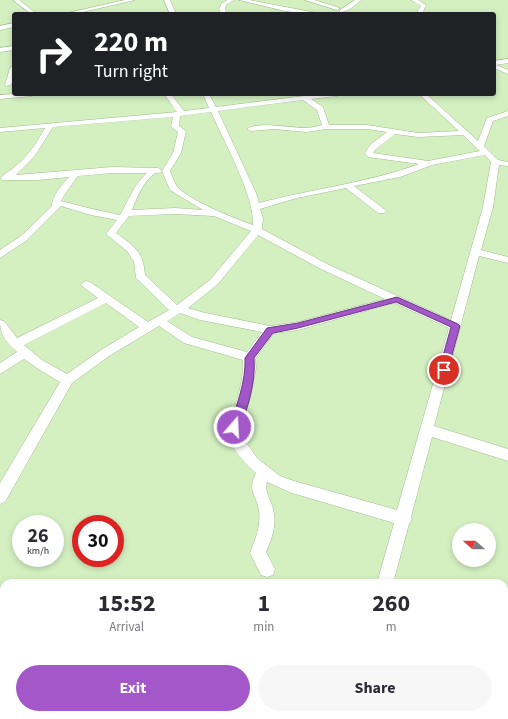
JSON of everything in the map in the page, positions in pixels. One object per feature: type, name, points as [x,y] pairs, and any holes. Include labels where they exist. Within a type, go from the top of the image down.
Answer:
[{"type":"street","points":[[16,0],[31,12]]},
{"type":"street","points":[[76,12],[132,0]]},
{"type":"street","points":[[167,0],[172,12]]},
{"type":"street","points":[[223,12],[223,6],[231,0]]},
{"type":"street","points":[[242,0],[305,12]]},
{"type":"street","points":[[308,0],[341,11],[358,0]]},
{"type":"street","points":[[332,0],[341,11]]},
{"type":"street","points":[[419,3],[428,0]]},
{"type":"street","points":[[419,3],[430,11]]},
{"type":"street","points":[[111,5],[113,12]]},
{"type":"street","points":[[0,30],[12,26]]},
{"type":"street","points":[[0,50],[12,48]]},
{"type":"street","points":[[496,64],[508,61]]},
{"type":"street","points":[[496,66],[508,72]]},
{"type":"street","points":[[0,86],[11,85],[11,68]]},
{"type":"street","points":[[0,97],[12,96]]},
{"type":"street","points":[[168,96],[180,113]]},
{"type":"street","points":[[0,496],[68,380],[105,353],[177,310],[218,278],[257,230],[258,218],[256,207],[247,180],[207,96]]},
{"type":"street","points":[[0,130],[180,113],[314,96]]},
{"type":"street","points":[[424,96],[483,149],[495,162],[508,164]]},
{"type":"street","points":[[303,97],[320,109],[326,127]]},
{"type":"street","points":[[166,171],[180,146],[182,131],[175,127],[180,113]]},
{"type":"street","points":[[483,149],[487,124],[490,120],[508,113]]},
{"type":"street","points":[[3,179],[28,162],[50,126]]},
{"type":"street","points":[[251,129],[274,127],[312,130],[326,127],[366,127],[392,132],[435,135],[464,133]]},
{"type":"street","points":[[392,132],[373,147],[369,153],[371,155],[430,163]]},
{"type":"street","points":[[256,207],[296,196],[397,175],[430,163],[483,149]]},
{"type":"street","points":[[386,579],[404,519],[475,252],[487,216],[492,191],[495,162]]},
{"type":"street","points":[[3,179],[112,170],[166,171]]},
{"type":"street","points":[[154,171],[143,181],[135,193],[124,216],[111,234],[131,249],[139,262],[140,276],[146,283],[177,310],[270,330],[298,326],[397,299]]},
{"type":"street","points":[[166,171],[173,188],[178,193],[216,214],[257,230],[325,267],[455,326]]},
{"type":"street","points":[[0,254],[32,231],[56,207],[58,196],[68,186],[75,174]]},
{"type":"street","points":[[348,186],[381,211]]},
{"type":"street","points":[[56,202],[91,212],[124,216],[175,211],[216,214]]},
{"type":"street","points":[[475,252],[508,260]]},
{"type":"street","points":[[86,284],[105,299],[148,328]]},
{"type":"street","points":[[0,369],[20,348],[105,299]]},
{"type":"street","points":[[160,321],[177,335],[186,340],[241,354],[249,358]]},
{"type":"street","points":[[0,324],[20,348],[43,367],[68,380]]},
{"type":"street","points":[[270,330],[249,358],[250,368],[248,380],[243,402],[235,423],[235,433],[241,446],[252,462],[275,480],[333,500],[404,519]]},
{"type":"street","points":[[428,430],[508,455]]},
{"type":"street","points":[[265,473],[261,477],[258,489],[266,509],[267,530],[258,553],[267,569]]},
{"type":"route","points":[[234,427],[243,402],[250,368],[249,358],[270,330],[281,330],[298,326],[330,316],[397,299],[455,326],[444,370]]}]
